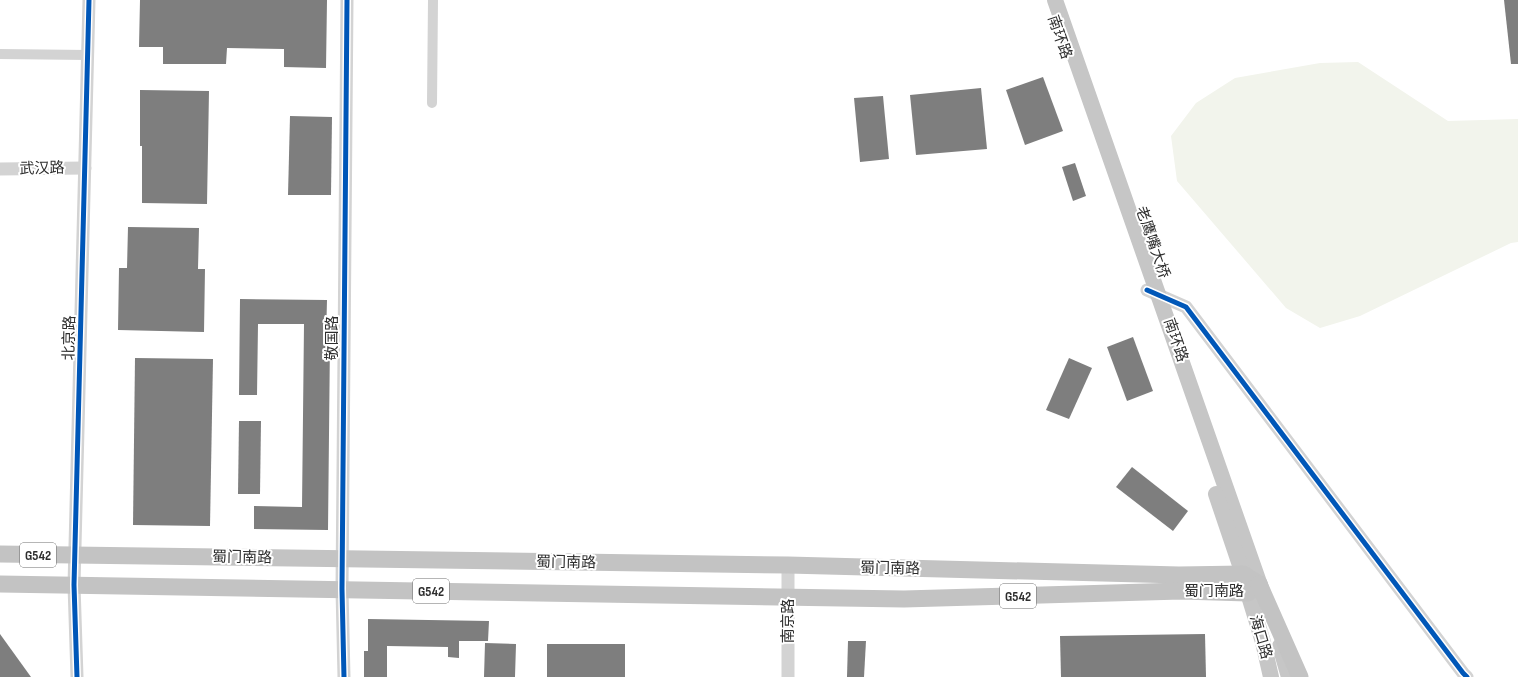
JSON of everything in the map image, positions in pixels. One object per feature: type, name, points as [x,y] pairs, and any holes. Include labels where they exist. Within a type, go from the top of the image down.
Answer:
[{"type":"highway","name":"蜀门南路","points":[[0,554],[788,565],[1178,575],[1243,574]]},
{"type":"highway","name":"海口路","points":[[1243,574],[1253,588]]},
{"type":"highway","name":"蜀门南路","points":[[0,584],[904,599],[1253,588]]},
{"type":"highway","points":[[1253,588],[1300,677]]},
{"type":"main road","name":"南环路","points":[[1047,0],[1152,293],[1243,574]]},
{"type":"main road","name":"老鹰嘴大桥","points":[[1055,0],[1152,293],[1253,588]]},
{"type":"main road","name":"海口路","points":[[1253,588],[1271,677]]},
{"type":"main road","name":"海口路","points":[[1253,588],[1278,640],[1289,677]]},
{"type":"street","name":"北京路","points":[[77,677],[74,585],[89,0]]},
{"type":"street","name":"敬国路","points":[[344,677],[342,590],[347,0]]},
{"type":"street","points":[[432,103],[433,0]]},
{"type":"street","points":[[0,54],[88,55]]},
{"type":"street","name":"武汉路","points":[[0,168],[85,168]]},
{"type":"street","points":[[1152,293],[1186,307],[1448,654],[1468,677]]},
{"type":"street","name":"南京路","points":[[788,565],[788,677]]},
{"type":"shaded area","points":[[1358,62],[1448,121],[1518,119],[1518,242],[1511,243],[1360,316],[1320,328],[1286,308],[1177,181],[1171,136],[1196,103],[1235,78],[1320,63]]},
{"type":"building","points":[[140,0],[327,0],[326,68],[284,67],[284,49],[227,48],[226,64],[163,64],[163,47],[139,47]]},
{"type":"building","points":[[1504,0],[1518,0],[1518,64],[1511,64]]},
{"type":"building","points":[[1043,77],[1063,131],[1025,145],[1006,90]]},
{"type":"building","points":[[981,88],[987,149],[916,155],[910,95]]},
{"type":"building","points":[[140,90],[209,91],[207,204],[142,203]]},
{"type":"building","points":[[883,96],[889,159],[860,162],[854,98]]},
{"type":"building","points":[[290,116],[332,117],[331,195],[288,195]]},
{"type":"building","points":[[1075,163],[1086,196],[1073,201],[1062,167]]},
{"type":"building","points":[[128,227],[199,228],[198,269],[205,269],[204,332],[118,330],[119,268],[127,268]]},
{"type":"building","points":[[240,299],[327,300],[326,339],[330,339],[328,530],[254,529],[254,506],[302,507],[304,324],[258,324],[257,395],[239,395]]},
{"type":"building","points":[[1133,337],[1153,391],[1127,401],[1107,347]]},
{"type":"building","points":[[135,358],[213,359],[210,526],[133,525]]},
{"type":"building","points":[[1069,358],[1092,368],[1069,419],[1046,410]]},
{"type":"building","points":[[239,421],[261,421],[260,494],[238,494]]},
{"type":"building","points":[[1132,467],[1188,511],[1173,531],[1116,487]]},
{"type":"building","points":[[368,619],[489,621],[488,641],[459,641],[459,658],[448,657],[448,647],[387,646],[387,677],[364,677],[364,651],[368,651]]},
{"type":"building","points":[[0,634],[31,677],[0,677]]},
{"type":"building","points":[[1205,634],[1206,677],[1061,677],[1060,636]]},
{"type":"building","points":[[848,641],[866,641],[864,677],[847,677]]},
{"type":"building","points":[[485,643],[516,644],[515,677],[484,677]]},
{"type":"building","points":[[547,644],[625,644],[625,677],[547,677]]},
{"type":"cycle path","points":[[77,677],[74,585],[89,0]]},
{"type":"cycle path","points":[[344,677],[342,589],[347,0]]},
{"type":"cycle path","points":[[1147,290],[1186,307],[1467,677]]}]
